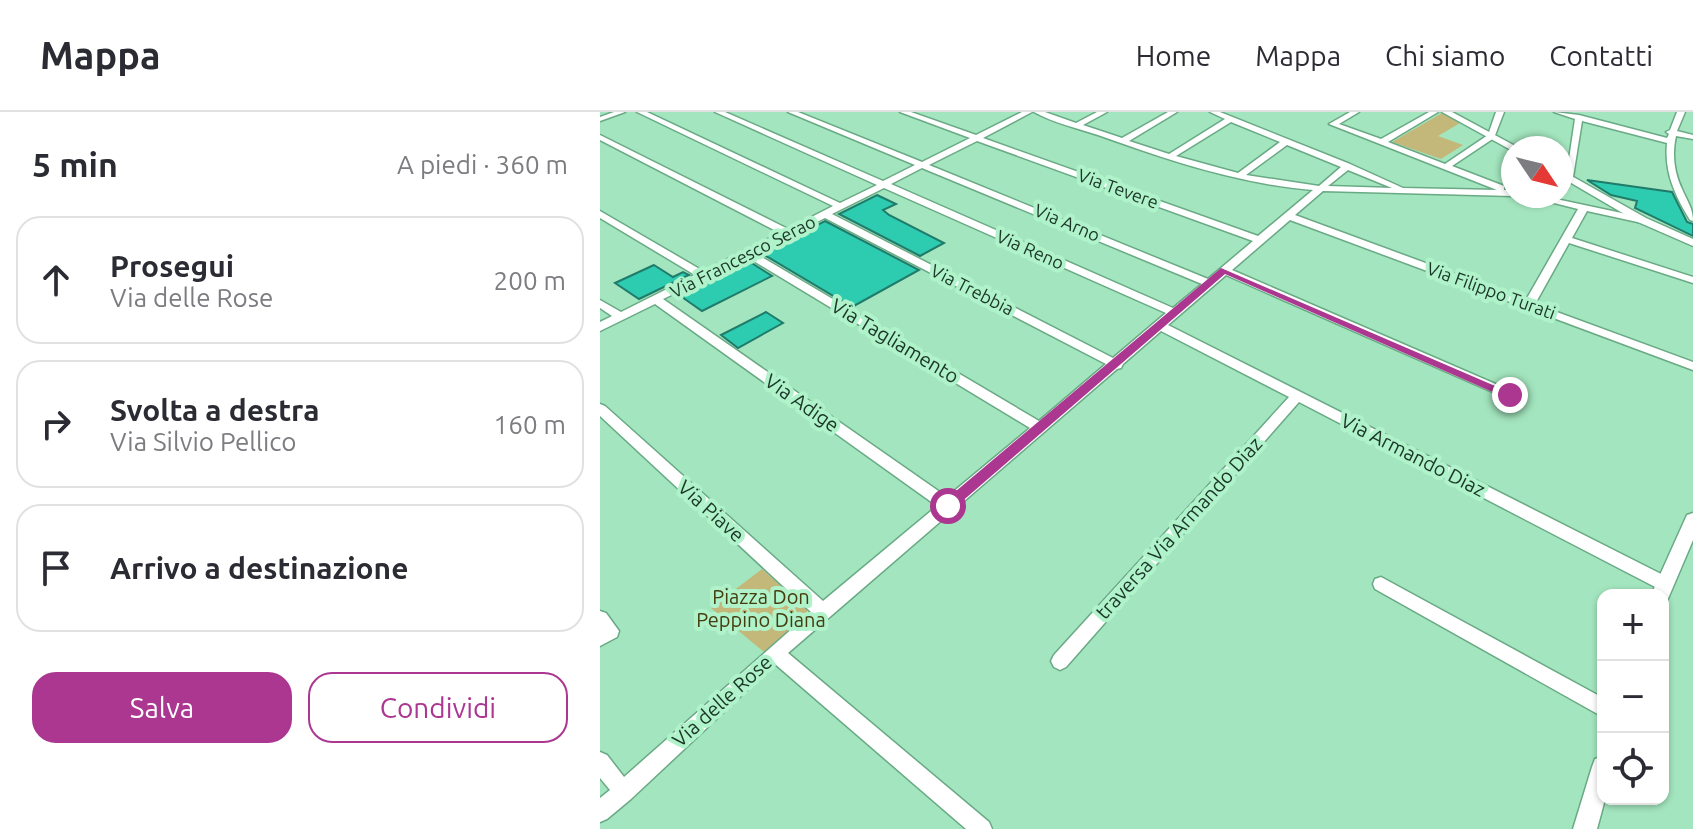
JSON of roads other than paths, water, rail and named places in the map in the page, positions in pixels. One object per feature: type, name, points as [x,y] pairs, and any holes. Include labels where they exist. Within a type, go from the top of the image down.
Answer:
[{"type":"street","points":[[600,119],[621,112]]},
{"type":"street","points":[[641,112],[841,207]]},
{"type":"street","name":"Via Reno","points":[[719,112],[1175,313]]},
{"type":"street","name":"Via Arno","points":[[792,112],[1209,283]]},
{"type":"street","name":"Via Tevere","points":[[904,112],[1259,240]]},
{"type":"street","name":"Via Francesco Serao","points":[[600,327],[705,277],[1028,112]]},
{"type":"street","points":[[1038,112],[1239,176],[1321,189],[1501,193]]},
{"type":"street","points":[[1077,125],[1103,112]]},
{"type":"street","points":[[1124,140],[1173,112]]},
{"type":"street","points":[[1214,112],[1406,191]]},
{"type":"street","points":[[1355,112],[1333,124],[1501,188]]},
{"type":"street","points":[[1382,142],[1434,112]]},
{"type":"street","points":[[1446,112],[1501,141]]},
{"type":"street","points":[[1447,166],[1491,136],[1500,112]]},
{"type":"street","points":[[1558,112],[1670,136],[1693,137]]},
{"type":"street","points":[[1681,112],[1670,136],[1670,176],[1693,218]]},
{"type":"street","points":[[1573,142],[1579,117]]},
{"type":"street","points":[[1171,156],[1232,118]]},
{"type":"street","points":[[600,137],[790,234]]},
{"type":"street","points":[[1239,176],[1287,141]]},
{"type":"street","name":"Via delle Rose","points":[[600,812],[775,653],[1117,365],[1347,166]]},
{"type":"street","points":[[1573,180],[1642,220],[1693,243]]},
{"type":"street","points":[[1573,205],[1642,220]]},
{"type":"street","points":[[1529,305],[1583,209]]},
{"type":"street","points":[[600,214],[705,277]]},
{"type":"street","name":"Via Trebbia","points":[[827,215],[1117,365]]},
{"type":"street","name":"Via Filippo Turati","points":[[1288,216],[1693,366]]},
{"type":"street","points":[[1566,239],[1693,280]]},
{"type":"street","name":"Via Tagliamento","points":[[749,254],[1041,428]]},
{"type":"street","points":[[1224,270],[1510,395]]},
{"type":"street","name":"Via Adige","points":[[657,300],[948,506]]},
{"type":"street","points":[[600,303],[621,317]]},
{"type":"street","name":"Via Armando Diaz","points":[[1161,326],[1298,395],[1662,589]]},
{"type":"street","name":"traversa Via Armando Diaz","points":[[1060,661],[1298,395]]},
{"type":"street","name":"Via Piave","points":[[600,409],[823,612]]},
{"type":"street","points":[[1662,589],[1691,529]]},
{"type":"street","points":[[1381,584],[1597,705]]},
{"type":"street","points":[[600,619],[611,631],[600,638]]},
{"type":"street","points":[[775,653],[981,829]]},
{"type":"street","points":[[600,762],[624,792]]},
{"type":"street","points":[[1585,829],[1597,788]]},
{"type":"park label","name":"Piazza Don Peppino Diana","points":[[761,608]]}]
